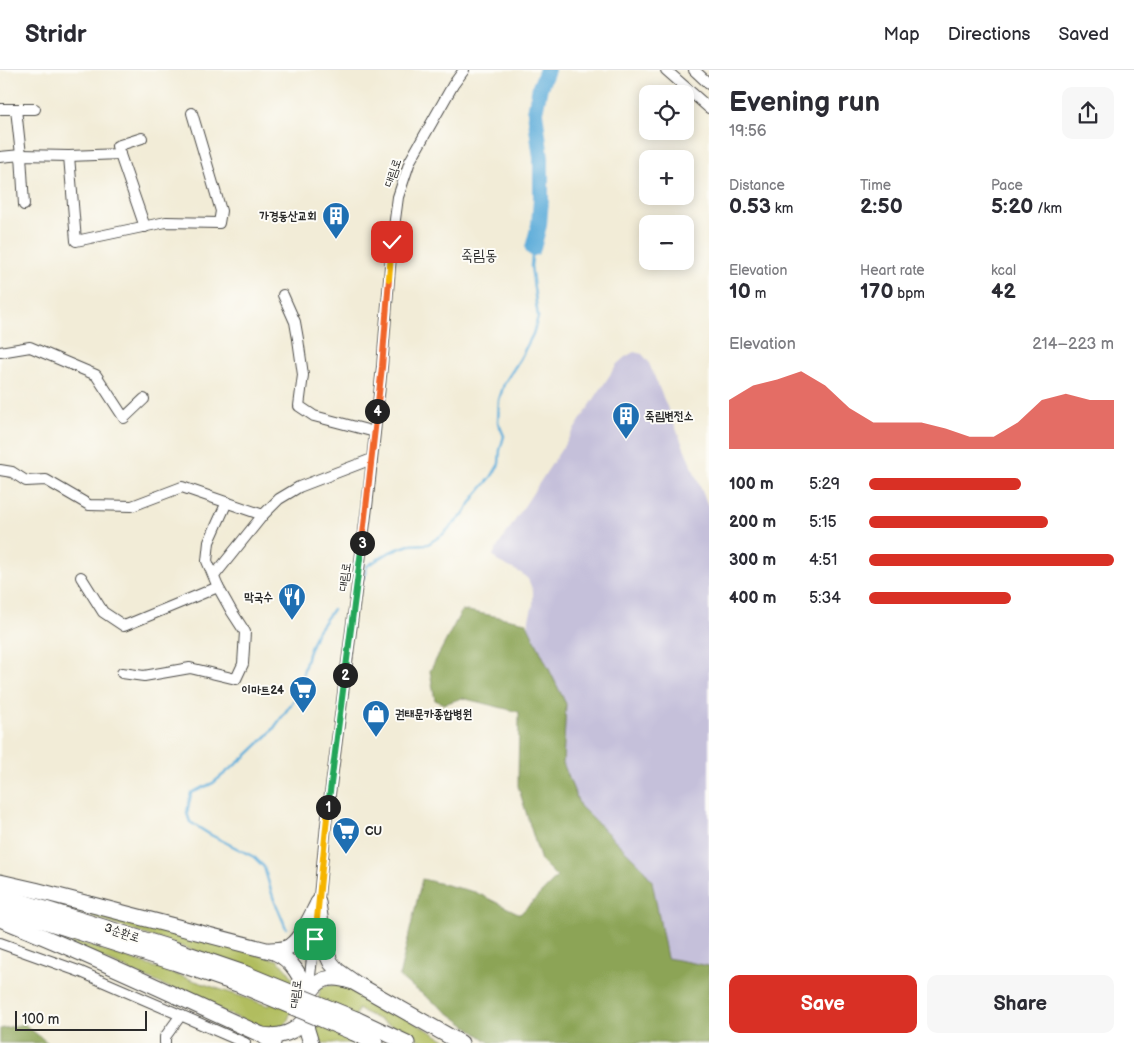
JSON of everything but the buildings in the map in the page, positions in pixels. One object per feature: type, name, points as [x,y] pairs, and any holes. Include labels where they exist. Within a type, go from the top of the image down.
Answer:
[{"type":"highway","points":[[0,882],[270,950],[279,954],[293,966],[301,978],[308,997]]},
{"type":"highway","name":"3순환로","points":[[0,895],[127,934],[242,979]]},
{"type":"highway","points":[[270,950],[283,949],[293,944],[318,903]]},
{"type":"highway","points":[[318,903],[326,955],[338,970],[355,983],[461,1043]]},
{"type":"highway","name":"3순환로","points":[[0,907],[173,962],[242,979]]},
{"type":"highway","points":[[0,919],[81,953],[267,1039],[291,1032],[298,1028],[305,1018]]},
{"type":"highway","points":[[308,997],[314,986],[325,979],[340,978],[355,983]]},
{"type":"highway","points":[[242,979],[354,1026],[407,1043]]},
{"type":"highway","points":[[305,1018],[311,1043]]},
{"type":"highway","points":[[354,1026],[376,1043]]},
{"type":"street","name":"대림로","points":[[302,1043],[326,825],[367,507],[398,197],[410,161],[452,84],[464,70]]},
{"type":"street","points":[[666,70],[709,108]]},
{"type":"street","points":[[694,70],[709,84]]},
{"type":"street","points":[[0,109],[35,110]]},
{"type":"street","points":[[16,109],[24,206]]},
{"type":"street","points":[[69,156],[76,241],[166,222],[219,223],[221,211],[192,112]]},
{"type":"street","points":[[142,138],[117,146],[145,227]]},
{"type":"street","points":[[0,157],[120,154]]},
{"type":"street","points":[[284,295],[296,322],[303,375],[299,406],[314,416],[375,432]]},
{"type":"street","points":[[0,352],[30,347],[96,375],[124,418],[144,399]]},
{"type":"street","points":[[214,576],[263,514],[279,499],[299,487],[372,459]]},
{"type":"street","points":[[0,470],[12,472],[26,481],[46,480],[89,505],[132,506],[182,487],[263,514]]},
{"type":"street","points":[[122,673],[144,676],[190,668],[236,679],[243,664],[245,632],[218,587],[207,560],[209,542],[227,502]]},
{"type":"street","points":[[81,577],[103,612],[124,626],[218,587]]},
{"type":"street","points":[[0,943],[81,972],[245,1043]]},
{"type":"street","points":[[165,1043],[165,1038],[181,1015]]},
{"type":"shaded area","points":[[634,352],[642,354],[648,361],[709,508],[709,992],[640,1025],[541,802],[528,635],[529,619],[533,605],[533,591],[528,579],[521,573],[497,561],[493,555],[617,364]]},
{"type":"green space","points":[[462,610],[526,622],[566,704],[563,763],[580,806],[641,866],[652,881],[667,958],[709,966],[709,1043],[490,1043],[399,977],[422,879],[475,892],[520,914],[557,877],[541,861],[518,786],[519,712],[462,698],[444,704],[435,700],[430,671]]},
{"type":"green space","points":[[17,893],[278,960],[290,973],[293,982],[294,989],[289,1018],[282,1027],[268,1031],[15,920],[269,1006],[276,977]]},
{"type":"green space","points":[[343,983],[451,1043],[426,1043],[358,1009],[349,1038],[360,1043],[318,1043],[315,1031],[320,987]]},
{"type":"green space","points":[[24,1024],[48,1043],[0,1043],[0,1029]]},
{"type":"waterway","points":[[533,248],[539,225],[541,199],[541,158],[535,112],[540,87],[547,70]]},
{"type":"waterway","points":[[364,578],[367,566],[390,552],[409,545],[428,544],[442,535],[462,516],[499,464],[504,436],[498,422],[499,400],[504,384],[533,334],[538,317],[531,266],[533,248]]},
{"type":"waterway","points":[[286,928],[273,897],[264,867],[254,857],[190,822],[187,813],[191,793],[213,783],[246,756],[271,732],[297,696],[308,654],[316,633],[333,609]]},
{"type":"place","name":"가경동산교회","points":[[336,240]]},
{"type":"place","name":"죽림변전소","points":[[626,440]]},
{"type":"place","name":"막국수","points":[[292,621]]},
{"type":"place","name":"이마트24","points":[[303,714]]},
{"type":"place","name":"권태문카종합병원","points":[[376,738]]},
{"type":"place","name":"CU","points":[[346,855]]},
{"type":"district","name":"죽림동","points":[[479,255]]},
{"type":"route","points":[[315,939],[326,825],[367,507],[382,367],[392,242]]}]
